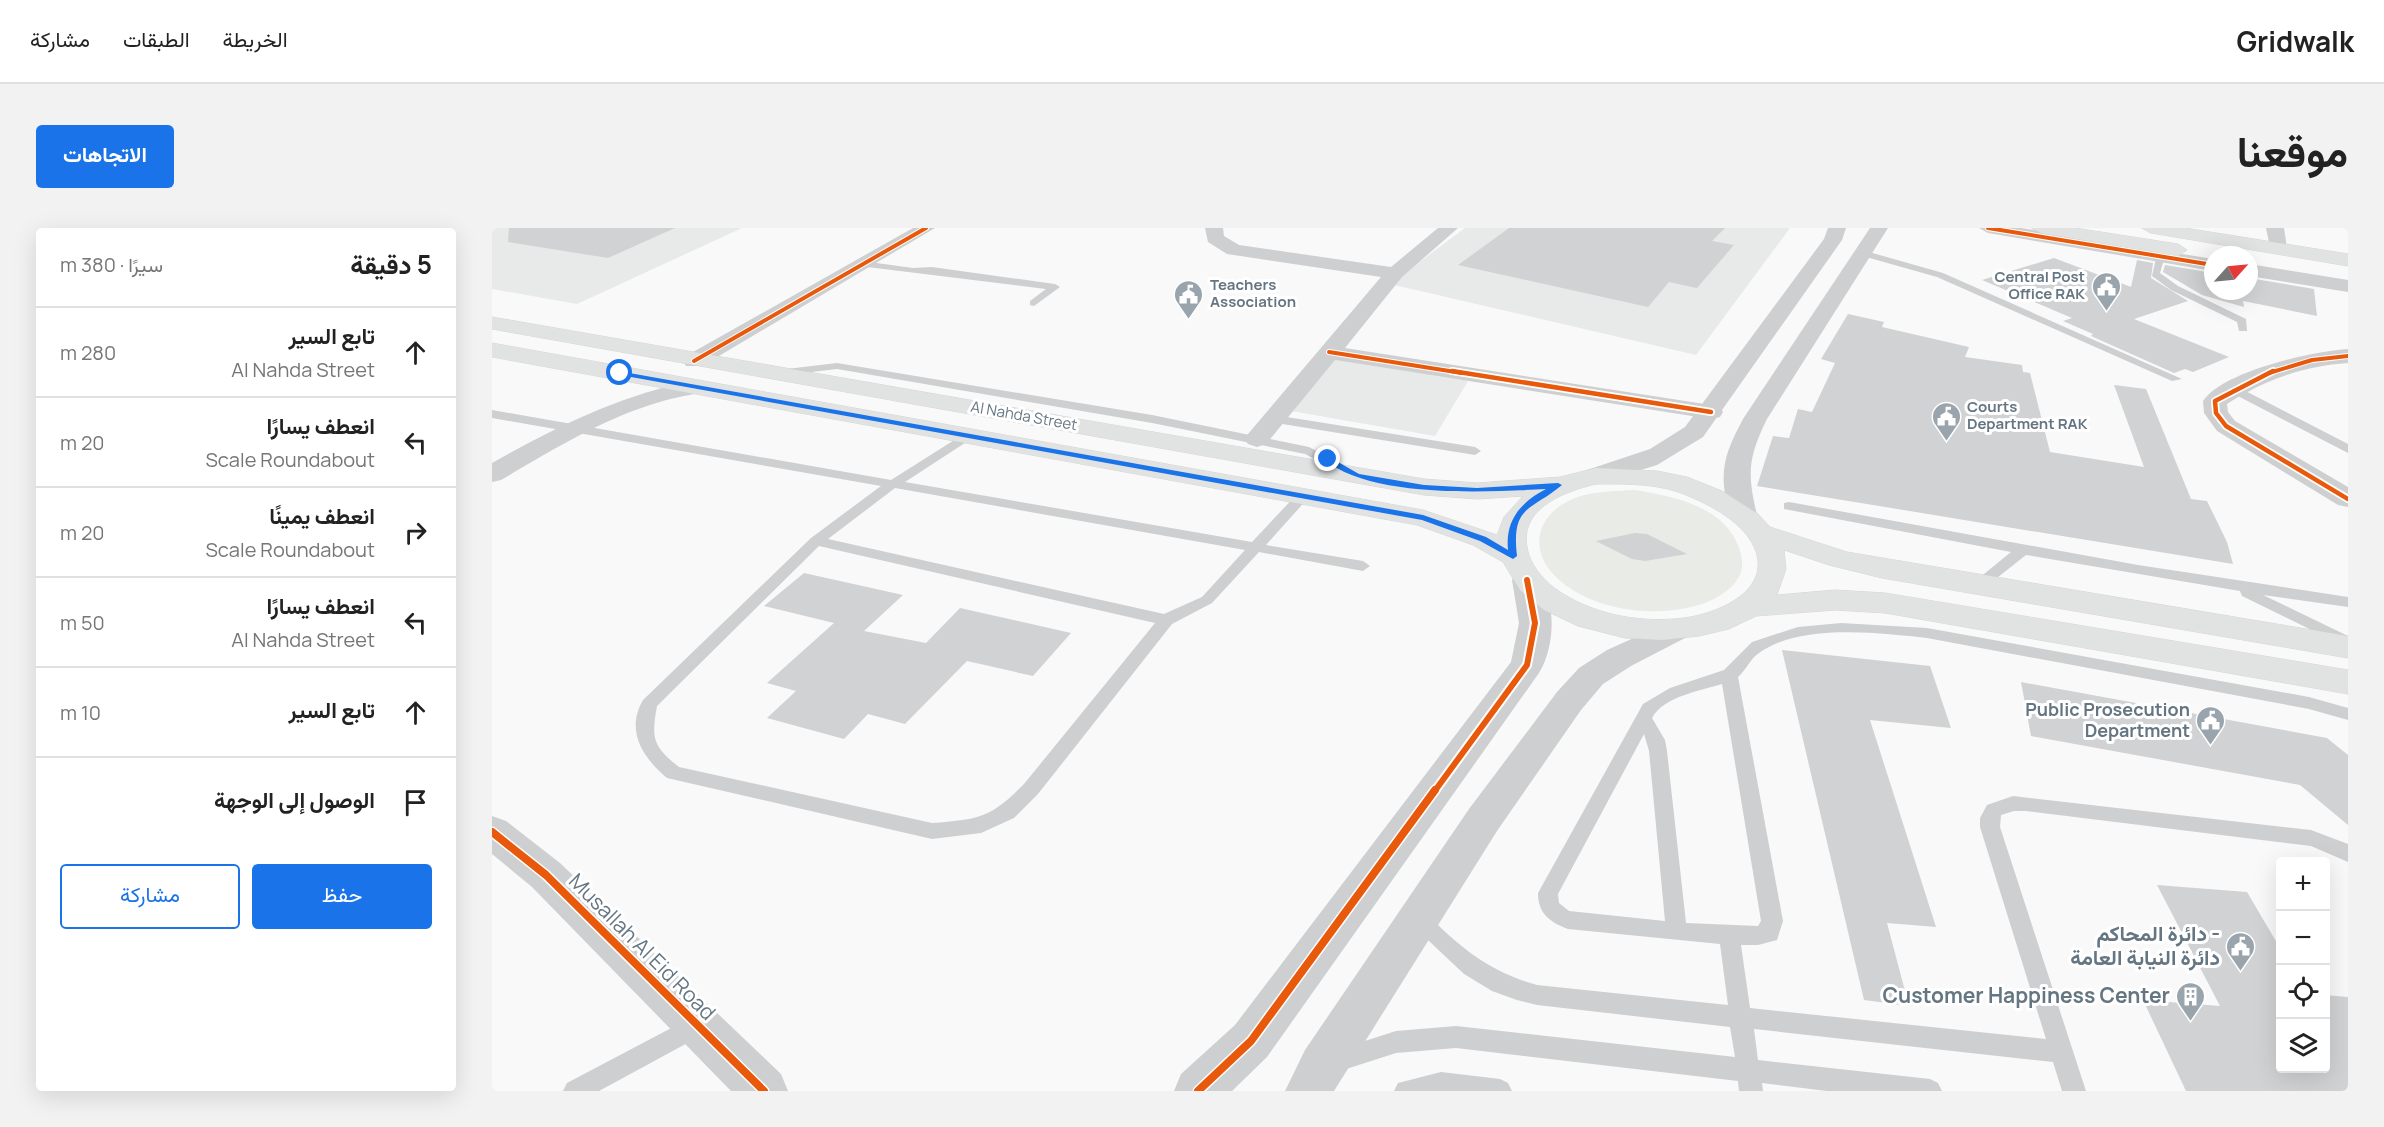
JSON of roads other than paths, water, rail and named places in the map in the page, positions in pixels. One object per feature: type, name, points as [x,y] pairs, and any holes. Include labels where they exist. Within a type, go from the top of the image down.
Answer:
[{"type":"main road","points":[[2041,228],[2204,255]]},
{"type":"main road","points":[[2155,228],[2348,260]]},
{"type":"main road","points":[[2258,262],[2348,277]]},
{"type":"main road","name":"Al Nahda Street","points":[[492,323],[1357,476],[1454,490],[1513,490],[1558,485]]},
{"type":"main road","name":"Al Nahda Street","points":[[492,350],[1423,518],[1450,525],[1520,568]]},
{"type":"main road","points":[[1751,524],[1770,552],[1771,572],[1764,591],[1748,607],[1716,623],[1674,631],[1631,629],[1589,619],[1554,602],[1520,568],[1510,534],[1518,515],[1535,498],[1558,485],[1596,476],[1635,476],[1675,482],[1712,495],[1751,524],[1861,564],[1978,586],[2348,645]]},
{"type":"main road","points":[[1748,607],[1835,600],[1885,603],[1968,629],[2348,682]]},
{"type":"street","points":[[694,360],[926,228]]},
{"type":"street","points":[[1214,228],[1215,237],[1234,250],[1395,273]]},
{"type":"street","points":[[1257,439],[1395,273],[1449,228]]},
{"type":"street","points":[[1596,476],[1648,461],[1670,451],[1694,432],[1711,412],[1833,240],[1837,228]]},
{"type":"street","points":[[1751,524],[1735,481],[1734,464],[1738,450],[1755,419],[1879,228]]},
{"type":"street","points":[[1988,228],[2204,263]]},
{"type":"street","points":[[2274,228],[2278,248]]},
{"type":"street","points":[[2258,271],[2348,286]]},
{"type":"street","points":[[1329,352],[1711,412]]},
{"type":"street","points":[[2348,356],[2326,357],[2288,364],[2234,389],[2215,401],[2216,413],[2226,426],[2348,499]]},
{"type":"street","points":[[597,416],[609,406],[621,388],[620,373]]},
{"type":"street","points":[[492,474],[597,416],[655,394],[695,387]]},
{"type":"street","points":[[1198,1091],[1251,1041],[1527,665],[1535,641],[1537,613],[1520,568]]},
{"type":"street","points":[[1315,1078],[1484,820],[1569,700],[1592,676],[1619,658],[1674,631]]},
{"type":"street","name":"Musallah Al Eid Road","points":[[492,832],[546,875],[764,1091]]},
{"type":"lane","points":[[1862,253],[1940,275],[2176,379]]},
{"type":"lane","points":[[2160,256],[2155,274],[2168,285],[2218,307],[2242,321],[2243,330]]},
{"type":"lane","points":[[862,264],[913,271],[932,270],[1055,287],[1035,303]]},
{"type":"lane","points":[[770,374],[837,366],[1257,439],[1309,451],[1357,476]]},
{"type":"lane","points":[[2234,389],[2348,449]]},
{"type":"lane","points":[[492,414],[890,486],[1363,566]]},
{"type":"lane","points":[[1274,418],[1475,451]]},
{"type":"lane","points":[[967,436],[890,486],[816,541],[649,704],[642,735],[652,756],[674,773],[932,831],[974,826],[1007,813],[1031,789],[1166,620],[1207,600],[1302,497]]},
{"type":"lane","points":[[1789,506],[2021,551],[2348,602]]},
{"type":"lane","points":[[816,541],[1166,620]]},
{"type":"lane","points":[[1978,586],[2021,551]]},
{"type":"lane","points":[[2234,586],[2348,645]]},
{"type":"lane","points":[[1729,675],[1773,927],[1764,936],[1729,935],[1574,921],[1556,915],[1547,901],[1548,893],[1649,708],[1665,695],[1729,675],[1754,648],[1776,639],[1809,632],[1872,628],[1927,633],[1968,629],[2309,703],[2348,714]]},
{"type":"lane","points":[[1642,718],[1653,734],[1658,751],[1676,930]]},
{"type":"lane","points":[[2074,1091],[1990,827],[1990,818],[1994,810],[2013,803],[2026,804],[2299,836],[2322,840],[2348,854]]},
{"type":"lane","points":[[1419,919],[1470,969],[1513,989],[1537,995],[2062,1052]]},
{"type":"lane","points":[[1729,935],[1749,1080]]},
{"type":"lane","points":[[575,1091],[696,1025]]},
{"type":"lane","points":[[1315,1078],[1396,1042],[1456,1037],[1749,1080],[1930,1091]]},
{"type":"lane","points":[[1406,1091],[1441,1084],[1500,1091]]},
{"type":"place","name":"Central Post Office RAK","points":[[2106,312]]},
{"type":"place","name":"Teachers Association","points":[[1189,320]]},
{"type":"place","name":"Courts Department RAK","points":[[1946,442]]},
{"type":"place","name":"Public Prosecution Department","points":[[2211,746]]},
{"type":"place","name":"دائرة المحاكم - دائرة النيابة العامة","points":[[2241,972]]},
{"type":"place","name":"Customer Happiness Center","points":[[2191,1022]]}]
